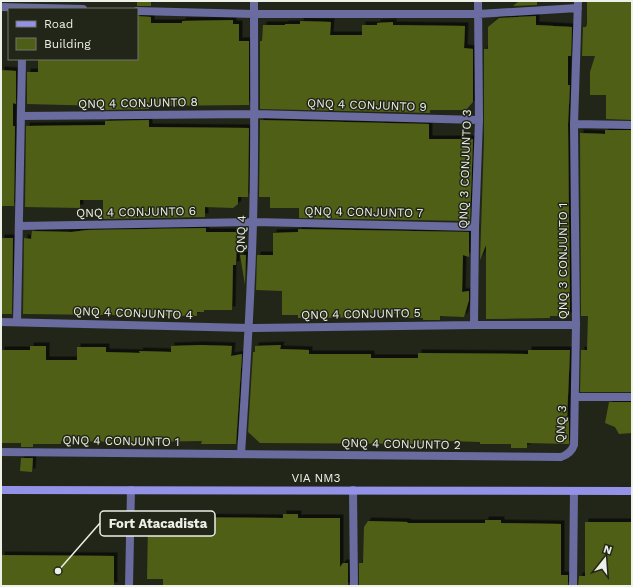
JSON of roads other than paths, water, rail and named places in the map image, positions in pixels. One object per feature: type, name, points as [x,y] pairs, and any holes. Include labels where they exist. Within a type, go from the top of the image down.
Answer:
[{"type":"main road","name":"VIA NM3","points":[[1,490],[632,491]]},
{"type":"street","name":"QNQ 4","points":[[241,454],[249,328],[253,222],[255,114],[254,1]]},
{"type":"street","name":"QNQ 3 CONJUNTO 3","points":[[474,325],[475,227],[479,120],[478,1]]},
{"type":"street","points":[[138,11],[254,14],[478,14],[578,5]]},
{"type":"street","name":"QNQ 3 CONJUNTO 1","points":[[575,397],[576,325],[574,124],[578,5]]},
{"type":"street","points":[[1,7],[23,6],[62,8]]},
{"type":"street","points":[[1,322],[17,322],[22,60]]},
{"type":"street","name":"QNQ 4 CONJUNTO 9","points":[[255,114],[479,120]]},
{"type":"street","name":"QNQ 4 CONJUNTO 8","points":[[21,116],[255,114]]},
{"type":"street","points":[[574,124],[632,125]]},
{"type":"street","name":"QNQ 4 CONJUNTO 6","points":[[19,226],[253,222]]},
{"type":"street","name":"QNQ 4 CONJUNTO 7","points":[[253,222],[475,227]]},
{"type":"street","name":"QNQ 4 CONJUNTO 4","points":[[17,322],[249,328]]},
{"type":"street","points":[[474,325],[576,325]]},
{"type":"street","name":"QNQ 4 CONJUNTO 5","points":[[249,328],[474,325]]},
{"type":"street","name":"QNQ 3","points":[[561,457],[569,452],[574,445],[575,397],[632,398]]},
{"type":"street","name":"QNQ 4 CONJUNTO 1","points":[[1,452],[241,454]]},
{"type":"street","name":"QNQ 4 CONJUNTO 2","points":[[241,454],[561,457]]},
{"type":"street","points":[[129,586],[131,490]]},
{"type":"street","points":[[353,490],[354,586]]},
{"type":"street","points":[[573,586],[574,491]]},
{"type":"place","name":"Fort Atacadista","points":[[58,571]]}]
